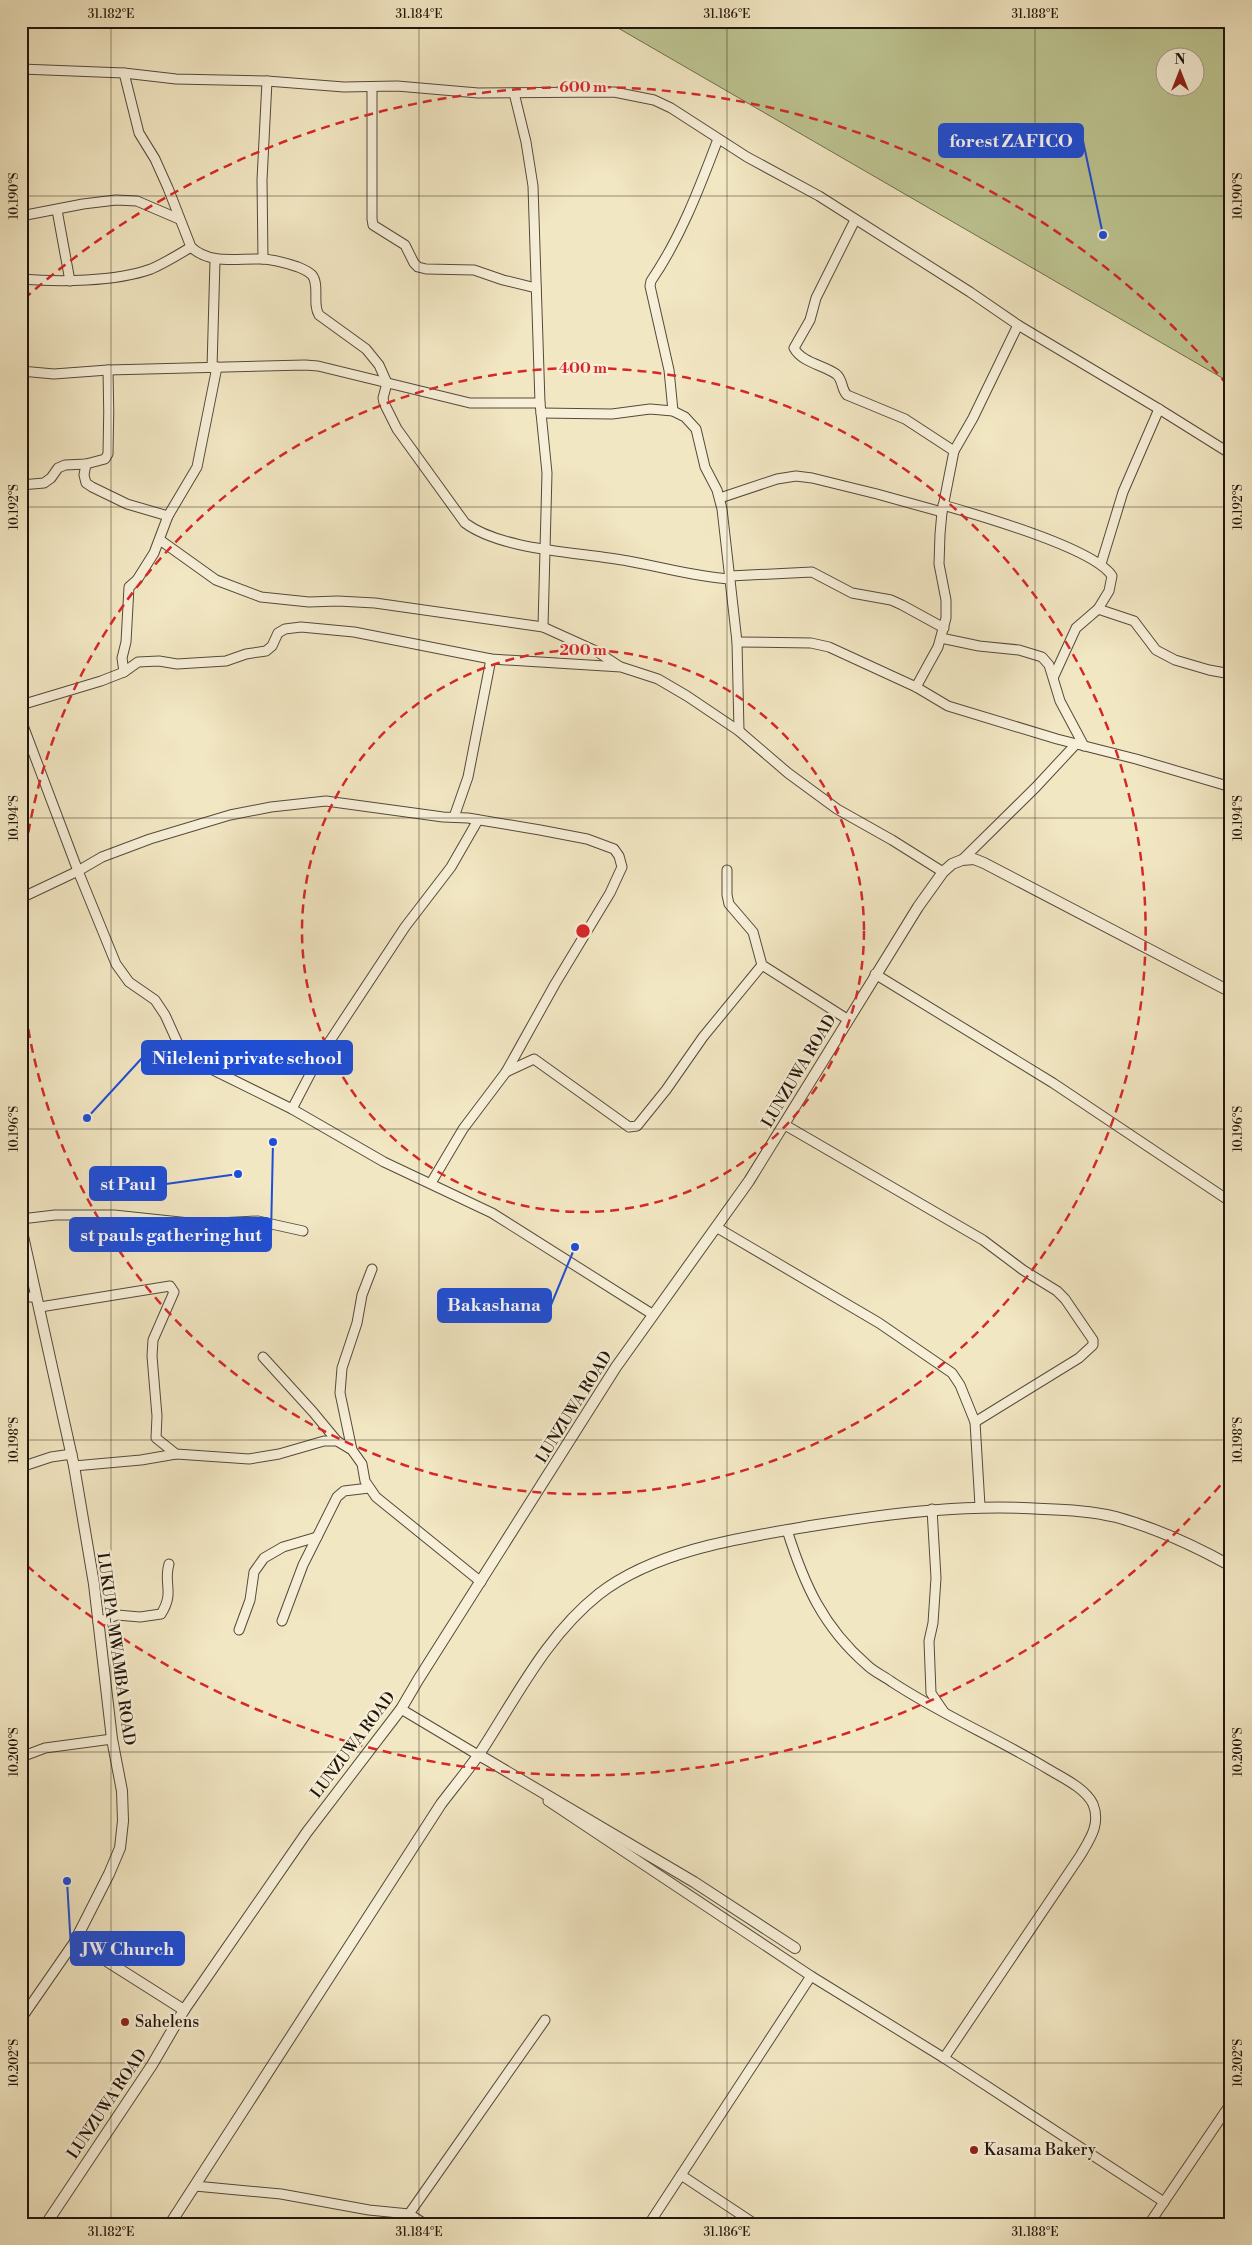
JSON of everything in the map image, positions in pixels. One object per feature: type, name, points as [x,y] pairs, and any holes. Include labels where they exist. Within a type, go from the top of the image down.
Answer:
[{"type":"street","points":[[21,69],[124,73],[176,79],[267,80],[321,86],[397,86],[478,93],[606,92],[654,100],[671,108],[718,140],[819,196],[970,292],[1018,325],[1231,454]]},
{"type":"street","points":[[124,73],[139,133],[155,159],[191,247],[197,253],[216,260],[263,259],[287,263],[307,271],[315,283],[315,310],[319,315],[366,349],[379,365],[387,383],[383,398],[397,429],[465,523],[475,530],[490,537],[545,548],[627,560],[712,578],[812,572],[852,593],[891,600],[944,628]]},
{"type":"street","points":[[263,259],[262,180],[267,118],[267,80]]},
{"type":"street","points":[[372,87],[373,225],[405,245],[418,267],[426,269],[464,268],[536,288]]},
{"type":"street","points":[[514,93],[526,142],[533,186],[540,403],[547,472],[543,627]]},
{"type":"street","points":[[673,411],[669,370],[650,286],[651,281],[679,234],[718,140]]},
{"type":"street","points":[[21,216],[83,204],[116,200],[137,201],[179,218]]},
{"type":"street","points":[[57,210],[70,281]]},
{"type":"street","points":[[855,220],[816,298],[810,320],[794,348],[797,353],[810,361],[837,374],[847,395],[905,419],[954,451]]},
{"type":"street","points":[[21,279],[70,281],[149,270],[191,247]]},
{"type":"street","points":[[124,672],[122,658],[126,642],[129,587],[137,580],[160,540],[168,516],[197,467],[215,368],[216,260]]},
{"type":"street","points":[[916,687],[941,638],[944,628],[946,600],[939,564],[942,508],[954,451],[973,418],[1018,325]]},
{"type":"street","points":[[21,371],[54,374],[108,370],[318,366],[470,402],[540,403]]},
{"type":"street","points":[[21,485],[44,483],[51,478],[58,468],[105,459],[108,454],[107,420],[110,410],[108,370]]},
{"type":"street","points":[[541,413],[612,414],[650,409],[673,411],[685,416],[696,429],[706,467],[720,498],[737,642],[739,731]]},
{"type":"street","points":[[1101,564],[1123,492],[1159,409]]},
{"type":"street","points":[[86,464],[84,474],[86,483],[92,487],[120,502],[168,516]]},
{"type":"street","points":[[720,498],[777,479],[796,476],[812,478],[942,508],[1031,533],[1101,564],[1108,569],[1112,576],[1112,581],[1098,609],[1076,628],[1054,676]]},
{"type":"street","points":[[160,540],[216,580],[261,597],[309,602],[338,600],[375,603],[543,627],[596,651],[621,667]]},
{"type":"street","points":[[1098,609],[1134,621],[1156,650],[1176,660],[1209,670],[1231,674]]},
{"type":"street","points":[[21,706],[124,672],[138,662],[177,664],[226,662],[246,654],[266,651],[272,646],[278,633],[284,629],[301,626],[354,632],[491,659],[621,667],[658,679],[688,696],[739,731],[788,773],[837,809],[943,872]]},
{"type":"street","points":[[941,638],[970,644],[1019,650],[1042,657],[1049,665],[1054,676],[1060,701],[1080,745]]},
{"type":"street","points":[[737,642],[811,643],[829,647],[916,687],[948,706],[1231,787]]},
{"type":"street","points":[[454,817],[468,777],[491,659]]},
{"type":"street","points":[[21,720],[78,871],[121,973],[129,982],[155,1000],[165,1015],[180,1048],[205,1066],[292,1108],[384,1162],[492,1213],[652,1314]]},
{"type":"street","points":[[962,860],[994,831],[1080,745]]},
{"type":"street","points":[[21,898],[78,871],[102,857],[150,838],[271,807],[326,801],[478,820],[540,830],[600,842],[614,849],[620,856],[622,867],[610,893],[555,984],[506,1072],[463,1129],[431,1183]]},
{"type":"street","points":[[292,1108],[318,1059],[406,928],[451,867],[478,820]]},
{"type":"street","points":[[962,860],[974,859],[984,863],[1231,992]]},
{"type":"street","name":"LUNZUWA ROAD","points":[[46,2224],[152,2066],[184,2010],[307,1832],[401,1709],[616,1367],[652,1314],[749,1181],[785,1125],[847,1019],[918,907],[943,872],[952,864],[962,860]]},
{"type":"street","points":[[727,870],[727,896],[729,904],[753,932],[762,965],[847,1019]]},
{"type":"street","points":[[506,1072],[534,1059],[629,1127],[637,1126],[666,1090],[703,1038],[762,965]]},
{"type":"street","points":[[876,974],[1053,1083],[1231,1202]]},
{"type":"street","points":[[785,1125],[983,1240],[1023,1270],[1057,1291],[1065,1299],[1093,1340],[1093,1345],[1078,1358],[975,1422]]},
{"type":"street","points":[[21,1219],[50,1215],[114,1215],[198,1224],[258,1221],[303,1231]]},
{"type":"street","name":"LUKUPA-MWAMBA ROAD","points":[[21,1227],[72,1454],[94,1584],[112,1739],[122,1791],[123,1821],[120,1848],[75,1941]]},
{"type":"street","points":[[716,1227],[879,1323],[952,1373],[960,1385],[975,1422],[980,1506]]},
{"type":"street","points":[[352,1450],[340,1393],[342,1368],[357,1323],[362,1295],[372,1269]]},
{"type":"street","points":[[21,1297],[38,1302],[172,1287],[174,1292],[153,1340],[152,1356],[157,1416],[155,1435],[176,1454]]},
{"type":"street","points":[[263,1357],[314,1412],[337,1441],[352,1450],[362,1464],[369,1488],[376,1497],[480,1582]]},
{"type":"street","points":[[74,1466],[141,1460],[176,1454],[249,1459],[279,1454],[324,1441],[337,1441]]},
{"type":"street","points":[[21,1467],[51,1457],[72,1454]]},
{"type":"street","points":[[282,1621],[317,1537],[337,1497],[344,1491],[369,1488]]},
{"type":"street","points":[[170,2224],[441,1804],[478,1755],[539,1660],[562,1630],[598,1595],[639,1570],[705,1548],[787,1530],[889,1513],[980,1506],[1078,1510],[1116,1517],[1163,1533],[1231,1566]]},
{"type":"street","points":[[932,1509],[936,1578],[933,1623],[929,1641],[931,1693],[944,1713]]},
{"type":"street","points":[[787,1530],[802,1574],[822,1614],[835,1634],[872,1669],[944,1713],[1011,1747],[1076,1786],[1092,1801],[1096,1812],[1096,1824],[1093,1835],[944,2058]]},
{"type":"street","points":[[239,1630],[250,1600],[254,1572],[264,1558],[283,1548],[317,1537]]},
{"type":"street","points":[[98,1622],[117,1615],[140,1618],[161,1614],[167,1604],[170,1591],[167,1570],[169,1564]]},
{"type":"street","points":[[401,1709],[694,1882],[795,1948]]},
{"type":"street","points":[[21,1757],[45,1748],[112,1739]]},
{"type":"street","points":[[478,1755],[812,1976],[944,2058],[1164,2202]]},
{"type":"street","points":[[21,2019],[75,1941],[184,2010]]},
{"type":"street","points":[[649,2224],[812,1976]]},
{"type":"street","points":[[409,2214],[467,2134],[545,2020]]},
{"type":"street","points":[[1149,2224],[1231,2103]]},
{"type":"street","points":[[681,2175],[755,2224]]},
{"type":"street","points":[[195,2186],[280,2194],[369,2210],[409,2214],[425,2224]]},
{"type":"green space","points":[[606,21],[1231,21],[1231,383]]},
{"type":"place","name":"forest ZAFICO","points":[[1103,235]]},
{"type":"place","name":"Nileleni private school","points":[[87,1118]]},
{"type":"place","name":"st pauls gathering hut","points":[[273,1142]]},
{"type":"place","name":"st Paul","points":[[238,1174]]},
{"type":"place","name":"Bakashana","points":[[575,1247]]},
{"type":"place","name":"JW Church","points":[[67,1881]]},
{"type":"place","name":"Sahelens","points":[[125,2022]]},
{"type":"place","name":"Kasama Bakery","points":[[974,2150]]}]
